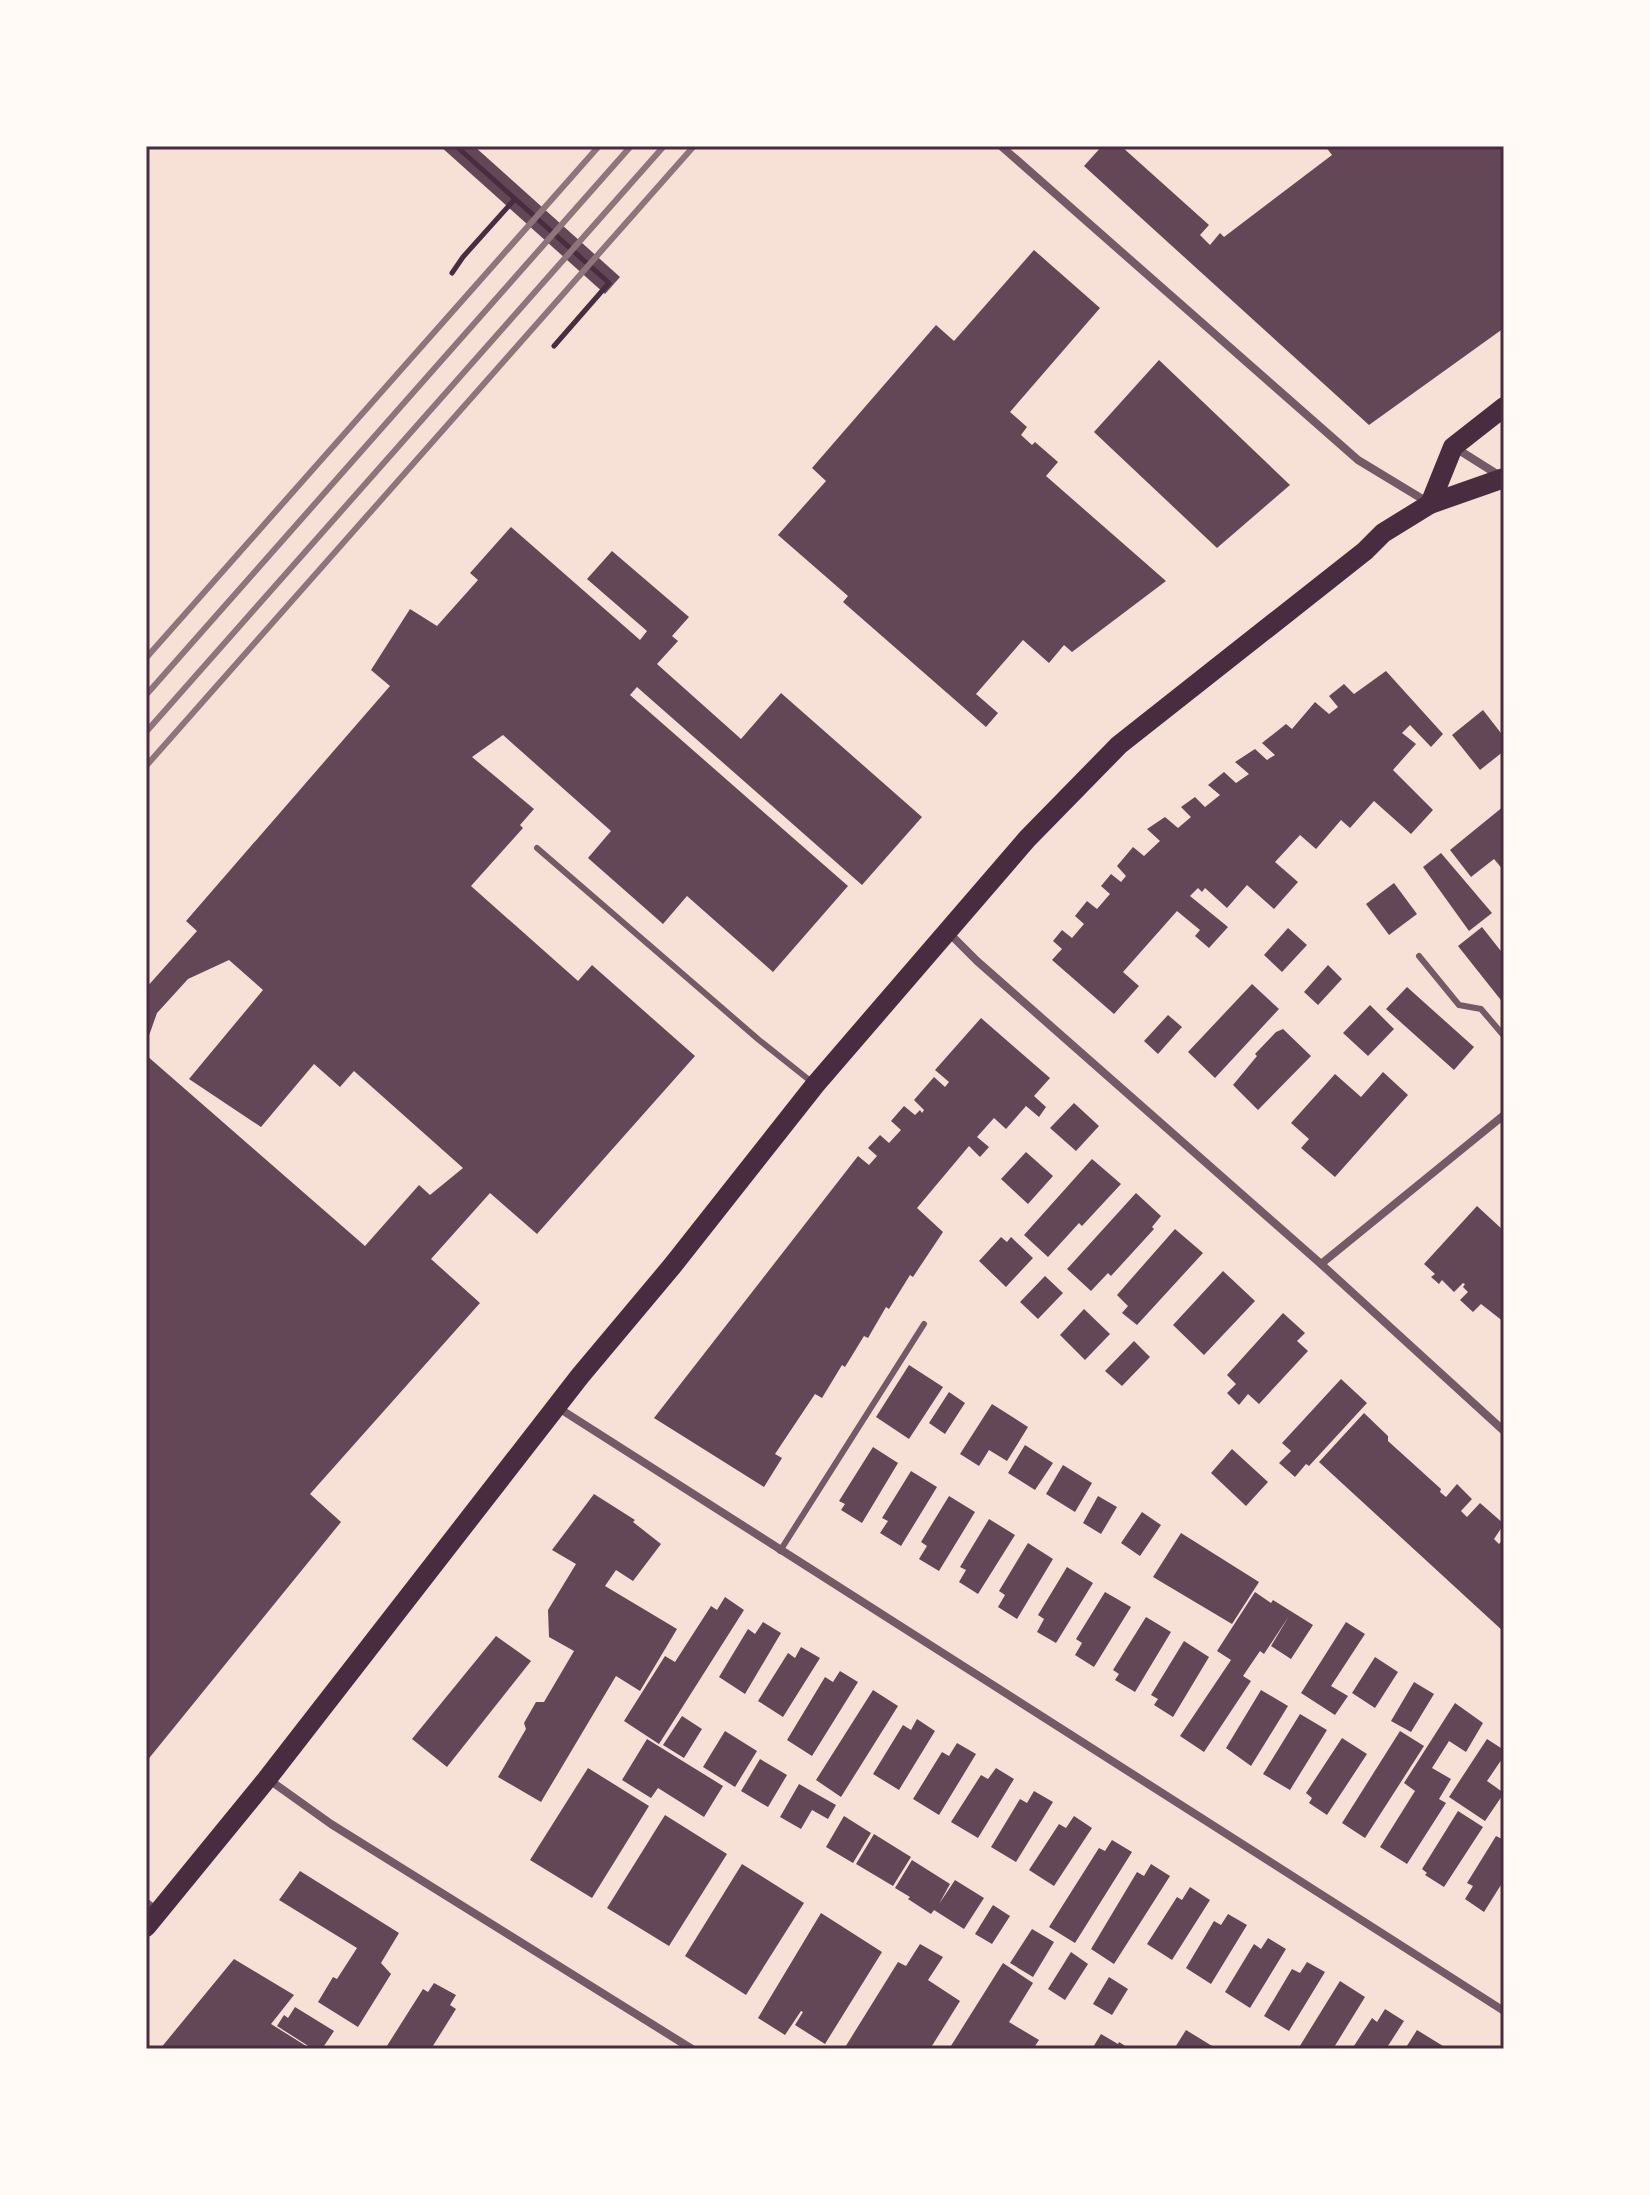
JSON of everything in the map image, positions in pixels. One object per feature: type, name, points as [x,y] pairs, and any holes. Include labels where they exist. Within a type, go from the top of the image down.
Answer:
[{"type":"main road","points":[[1430,504],[1453,447],[1504,407]]},
{"type":"main road","points":[[150,1913],[267,1779],[556,1406],[815,1085],[1057,805],[1119,745],[1383,533],[1430,504],[1504,478]]},
{"type":"street","points":[[1001,146],[1358,460],[1430,504]]},
{"type":"street","points":[[1453,447],[1504,478]]},
{"type":"street","points":[[947,931],[1504,1431]]},
{"type":"street","points":[[1321,1264],[1504,1115]]},
{"type":"street","points":[[556,1406],[1504,2011]]},
{"type":"street","points":[[267,1779],[331,1824],[692,2049]]},
{"type":"lane","points":[[537,848],[815,1085]]},
{"type":"lane","points":[[1419,956],[1459,1005],[1481,1009],[1504,1036]]},
{"type":"lane","points":[[780,1551],[924,1324]]},
{"type":"path","points":[[456,146],[609,283],[554,346]]},
{"type":"path","points":[[452,273],[515,199]]},
{"type":"building","points":[[440,146],[474,146],[620,277],[605,294]]},
{"type":"building","points":[[1102,146],[1121,146],[1209,225],[1200,235],[1210,245],[1220,233],[1224,237],[1332,155],[1325,146],[1504,146],[1504,328],[1369,425],[1084,166]]},
{"type":"building","points":[[1034,250],[1100,308],[1010,412],[1027,427],[1021,435],[1032,445],[1035,442],[1058,462],[1046,476],[1166,581],[1072,652],[1064,645],[1049,663],[1023,640],[976,694],[998,713],[986,727],[843,602],[848,596],[778,535],[826,481],[812,468],[936,325],[954,341]]},
{"type":"building","points":[[1159,360],[1290,485],[1217,548],[1094,432]]},
{"type":"building","points":[[511,527],[640,640],[647,631],[587,579],[612,551],[689,617],[672,636],[678,641],[657,664],[741,739],[781,693],[922,817],[862,885],[637,687],[630,695],[848,886],[773,972],[687,896],[663,924],[588,858],[611,831],[503,735],[472,757],[534,809],[520,825],[523,828],[471,886],[578,981],[592,965],[695,1056],[537,1234],[490,1193],[431,1259],[480,1303],[310,1494],[341,1522],[146,1762],[146,1055],[365,1246],[419,1185],[430,1195],[463,1168],[354,1071],[340,1087],[314,1064],[261,1127],[189,1079],[263,990],[229,960],[188,979],[157,1013],[146,1044],[146,988],[197,931],[186,921],[390,686],[371,670],[410,609],[437,626],[478,580],[470,573]]},
{"type":"building","points":[[1386,671],[1443,734],[1431,747],[1410,725],[1402,733],[1416,744],[1393,770],[1433,810],[1411,834],[1374,801],[1350,828],[1341,820],[1316,849],[1300,835],[1275,862],[1298,882],[1274,909],[1247,885],[1227,908],[1205,888],[1202,892],[1198,888],[1190,896],[1228,927],[1209,948],[1195,936],[1200,930],[1177,911],[1123,972],[1139,986],[1114,1014],[1052,960],[1062,949],[1053,941],[1062,930],[1072,938],[1084,924],[1075,916],[1087,901],[1097,909],[1110,894],[1101,886],[1111,874],[1121,882],[1126,876],[1117,866],[1133,847],[1144,856],[1160,841],[1147,829],[1165,817],[1178,828],[1191,817],[1181,807],[1195,797],[1205,807],[1220,795],[1208,785],[1224,772],[1236,783],[1249,774],[1235,762],[1255,749],[1267,760],[1275,755],[1262,743],[1286,724],[1292,729],[1315,702],[1329,714],[1338,707],[1329,696],[1344,684],[1354,694]]},
{"type":"building","points":[[1483,710],[1504,737],[1504,751],[1480,770],[1452,735]]},
{"type":"building","points":[[1504,806],[1504,871],[1494,859],[1471,877],[1450,850]]},
{"type":"building","points":[[1441,853],[1492,913],[1469,931],[1423,867]]},
{"type":"building","points":[[1394,883],[1417,914],[1389,935],[1366,904]]},
{"type":"building","points":[[1482,927],[1504,955],[1504,1004],[1458,946]]},
{"type":"building","points":[[1288,928],[1307,945],[1282,972],[1264,955]]},
{"type":"building","points":[[1328,965],[1342,979],[1318,1005],[1304,992]]},
{"type":"building","points":[[1252,984],[1279,1009],[1215,1078],[1188,1052]]},
{"type":"building","points":[[1407,987],[1474,1047],[1454,1070],[1386,1009]]},
{"type":"building","points":[[1370,1005],[1394,1029],[1368,1056],[1343,1033]]},
{"type":"building","points":[[1168,1015],[1182,1027],[1158,1054],[1144,1041]]},
{"type":"building","points":[[981,1018],[1050,1078],[1034,1096],[1046,1107],[1039,1117],[1026,1106],[1006,1129],[994,1118],[977,1137],[989,1147],[980,1157],[969,1146],[917,1208],[943,1232],[889,1309],[886,1307],[868,1338],[864,1336],[845,1367],[842,1365],[822,1398],[815,1394],[775,1454],[782,1458],[764,1487],[654,1418],[858,1156],[869,1165],[877,1156],[868,1148],[880,1135],[889,1143],[901,1130],[891,1121],[904,1106],[915,1115],[920,1110],[922,1113],[924,1110],[914,1100],[934,1077],[945,1087],[949,1082],[935,1070]]},
{"type":"building","points":[[1283,1029],[1311,1056],[1258,1110],[1233,1085],[1257,1056],[1255,1054],[1276,1032]]},
{"type":"building","points":[[1383,1072],[1408,1095],[1335,1177],[1301,1148],[1309,1139],[1291,1123],[1335,1074],[1361,1097]]},
{"type":"building","points":[[1074,1103],[1099,1126],[1076,1151],[1050,1128]]},
{"type":"building","points":[[1026,1152],[1053,1176],[1028,1204],[1001,1179]]},
{"type":"building","points":[[1092,1159],[1121,1184],[1048,1257],[1024,1235]]},
{"type":"building","points":[[1136,1193],[1161,1216],[1152,1227],[1154,1229],[1111,1276],[1108,1273],[1091,1291],[1067,1269]]},
{"type":"building","points":[[1477,1206],[1504,1231],[1504,1322],[1481,1304],[1473,1312],[1460,1300],[1468,1292],[1463,1287],[1465,1284],[1454,1292],[1442,1280],[1439,1284],[1431,1277],[1435,1274],[1424,1264]]},
{"type":"building","points":[[1175,1229],[1203,1253],[1137,1325],[1122,1313],[1128,1306],[1117,1295]]},
{"type":"building","points":[[1001,1237],[1007,1242],[1011,1237],[1033,1258],[1006,1287],[979,1261]]},
{"type":"building","points":[[1223,1271],[1255,1301],[1204,1355],[1173,1325]]},
{"type":"building","points":[[1045,1276],[1063,1293],[1038,1319],[1020,1302]]},
{"type":"building","points":[[1084,1309],[1110,1334],[1085,1360],[1060,1335]]},
{"type":"building","points":[[1283,1313],[1305,1333],[1297,1341],[1308,1351],[1259,1404],[1248,1394],[1239,1405],[1227,1393],[1236,1384],[1227,1375]]},
{"type":"building","points":[[1134,1341],[1150,1357],[1122,1386],[1105,1371]]},
{"type":"building","points":[[909,1365],[943,1387],[909,1439],[876,1417]]},
{"type":"building","points":[[1341,1379],[1367,1403],[1295,1477],[1279,1463],[1291,1451],[1282,1443]]},
{"type":"building","points":[[949,1392],[965,1403],[945,1434],[929,1423]]},
{"type":"building","points":[[992,1404],[1028,1427],[1007,1461],[989,1450],[979,1466],[960,1454]]},
{"type":"building","points":[[1364,1413],[1446,1497],[1457,1484],[1472,1499],[1461,1511],[1467,1517],[1480,1503],[1504,1524],[1494,1539],[1499,1544],[1504,1538],[1504,1632],[1319,1462]]},
{"type":"building","points":[[1025,1445],[1053,1463],[1035,1490],[1008,1473]]},
{"type":"building","points":[[873,1447],[898,1463],[862,1523],[841,1510],[845,1504],[839,1501]]},
{"type":"building","points":[[1232,1449],[1268,1482],[1246,1506],[1211,1473]]},
{"type":"building","points":[[1063,1465],[1092,1483],[1075,1512],[1046,1494]]},
{"type":"building","points":[[911,1471],[937,1487],[901,1546],[880,1533],[888,1521],[882,1518]]},
{"type":"building","points":[[594,1494],[635,1520],[633,1522],[661,1544],[633,1581],[616,1570],[605,1586],[677,1629],[640,1691],[616,1676],[541,1802],[498,1777],[526,1729],[524,1723],[536,1702],[544,1702],[574,1651],[549,1637],[548,1610],[576,1564],[552,1550]]},
{"type":"building","points":[[949,1496],[975,1512],[939,1571],[919,1559],[927,1546],[921,1542]]},
{"type":"building","points":[[1098,1496],[1117,1507],[1101,1534],[1083,1523]]},
{"type":"building","points":[[1142,1512],[1161,1525],[1140,1556],[1121,1543]]},
{"type":"building","points":[[989,1519],[1015,1535],[978,1594],[959,1582],[966,1570],[960,1567]]},
{"type":"building","points":[[1181,1533],[1259,1582],[1232,1624],[1153,1577]]},
{"type":"building","points":[[1028,1543],[1053,1559],[1017,1619],[998,1607],[1005,1595],[999,1591]]},
{"type":"building","points":[[1067,1567],[1093,1583],[1056,1643],[1037,1632],[1044,1619],[1038,1615]]},
{"type":"building","points":[[1105,1592],[1131,1607],[1094,1667],[1075,1655],[1082,1643],[1076,1639]]},
{"type":"building","points":[[1255,1592],[1313,1625],[1291,1659],[1271,1646],[1289,1616],[1264,1654],[1260,1651],[1243,1676],[1251,1681],[1204,1752],[1180,1736],[1231,1660],[1217,1651]]},
{"type":"building","points":[[725,1597],[744,1610],[659,1744],[624,1721],[665,1656],[675,1662],[711,1606],[717,1610]]},
{"type":"building","points":[[1146,1617],[1171,1632],[1135,1692],[1115,1680],[1119,1674],[1113,1670]]},
{"type":"building","points":[[763,1622],[781,1633],[745,1694],[719,1677],[748,1629],[755,1634]]},
{"type":"building","points":[[1346,1622],[1365,1634],[1331,1686],[1348,1696],[1335,1715],[1301,1693]]},
{"type":"building","points":[[496,1636],[531,1661],[447,1767],[412,1739]]},
{"type":"building","points":[[1184,1641],[1209,1657],[1173,1717],[1154,1705],[1158,1699],[1151,1695]]},
{"type":"building","points":[[801,1647],[820,1658],[783,1717],[758,1701],[788,1653],[795,1658]]},
{"type":"building","points":[[1375,1657],[1398,1672],[1375,1708],[1352,1693]]},
{"type":"building","points":[[840,1671],[858,1682],[812,1756],[787,1740],[825,1677],[833,1682]]},
{"type":"building","points":[[1414,1682],[1434,1694],[1411,1732],[1391,1721]]},
{"type":"building","points":[[873,1690],[898,1706],[841,1797],[816,1780]]},
{"type":"building","points":[[1261,1690],[1288,1706],[1251,1766],[1226,1748]]},
{"type":"building","points":[[1455,1703],[1483,1723],[1466,1752],[1449,1741],[1432,1768],[1451,1779],[1439,1799],[1446,1803],[1407,1864],[1380,1847],[1415,1791],[1404,1783]]},
{"type":"building","points":[[1300,1714],[1327,1730],[1290,1790],[1263,1774]]},
{"type":"building","points":[[682,1716],[702,1729],[684,1758],[663,1745]]},
{"type":"building","points":[[917,1719],[935,1731],[899,1790],[873,1774],[903,1725],[911,1730]]},
{"type":"building","points":[[725,1731],[757,1751],[735,1787],[703,1767]]},
{"type":"building","points":[[1400,1731],[1424,1746],[1365,1838],[1342,1823]]},
{"type":"building","points":[[1342,1738],[1367,1754],[1327,1815],[1309,1803],[1312,1798],[1306,1793]]},
{"type":"building","points":[[647,1739],[723,1786],[704,1817],[658,1788],[651,1798],[622,1780]]},
{"type":"building","points":[[1487,1739],[1504,1750],[1504,1756],[1487,1781],[1504,1793],[1485,1821],[1449,1797]]},
{"type":"building","points":[[957,1743],[976,1754],[939,1815],[913,1799],[942,1752],[949,1756]]},
{"type":"building","points":[[760,1759],[787,1775],[768,1807],[741,1791]]},
{"type":"building","points":[[588,1768],[649,1806],[592,1898],[530,1860]]},
{"type":"building","points":[[996,1768],[1014,1779],[978,1838],[951,1822],[981,1775],[988,1779]]},
{"type":"building","points":[[799,1784],[836,1805],[828,1819],[812,1810],[801,1829],[780,1817]]},
{"type":"building","points":[[1034,1791],[1053,1802],[1016,1862],[991,1847],[1020,1799],[1027,1803]]},
{"type":"building","points":[[1458,1811],[1483,1827],[1444,1887],[1425,1875],[1427,1873],[1422,1869]]},
{"type":"building","points":[[665,1815],[727,1854],[669,1946],[607,1908]]},
{"type":"building","points":[[844,1816],[871,1833],[853,1863],[826,1847]]},
{"type":"building","points":[[1074,1816],[1092,1828],[1054,1886],[1029,1870],[1059,1824],[1066,1828]]},
{"type":"building","points":[[874,1834],[911,1857],[893,1886],[856,1864]]},
{"type":"building","points":[[1496,1836],[1504,1840],[1504,1880],[1484,1912],[1465,1899],[1473,1886],[1467,1883]]},
{"type":"building","points":[[1112,1840],[1132,1852],[1075,1943],[1049,1927],[1099,1848],[1105,1851]]},
{"type":"building","points":[[912,1860],[950,1884],[939,1904],[955,1880],[984,1898],[964,1929],[934,1910],[931,1914],[895,1888]]},
{"type":"building","points":[[742,1864],[804,1903],[746,1995],[685,1956]]},
{"type":"building","points":[[1151,1864],[1170,1876],[1114,1964],[1091,1949],[1137,1872],[1144,1876]]},
{"type":"building","points":[[300,1871],[399,1933],[381,1963],[391,1974],[358,2027],[318,2002],[333,1977],[337,1979],[357,1948],[279,1900]]},
{"type":"building","points":[[1190,1887],[1210,1900],[1172,1960],[1147,1944],[1177,1897],[1182,1900]]},
{"type":"building","points":[[993,1905],[1010,1916],[992,1944],[975,1934]]},
{"type":"building","points":[[821,1913],[882,1952],[825,2044],[795,2025],[801,2011],[785,2035],[758,2018]]},
{"type":"building","points":[[1228,1914],[1247,1925],[1211,1984],[1186,1968],[1214,1921],[1221,1925]]},
{"type":"building","points":[[1032,1929],[1054,1942],[1033,1977],[1010,1963]]},
{"type":"building","points":[[1268,1938],[1286,1949],[1250,2008],[1225,1992],[1254,1944],[1261,1949]]},
{"type":"building","points":[[920,1944],[943,1957],[928,1980],[960,2001],[930,2049],[844,2049],[898,1962],[906,1966]]},
{"type":"building","points":[[1071,1952],[1088,1964],[1065,2000],[1048,1989]]},
{"type":"building","points":[[234,1959],[294,1995],[271,2024],[311,2049],[160,2049]]},
{"type":"building","points":[[1307,1962],[1325,1972],[1289,2031],[1264,2016],[1292,1969],[1300,1973]]},
{"type":"building","points":[[1003,1963],[1033,1983],[1009,2022],[1039,2040],[1033,2049],[949,2049]]},
{"type":"building","points":[[1109,1977],[1128,1989],[1112,2015],[1093,2004]]},
{"type":"building","points":[[1340,1981],[1365,1997],[1333,2049],[1298,2049]]},
{"type":"building","points":[[434,1983],[456,1995],[450,2005],[456,2009],[431,2049],[385,2049],[423,1989],[428,1992]]},
{"type":"building","points":[[295,2007],[334,2031],[322,2049],[313,2049],[277,2026],[284,2015],[288,2018]]},
{"type":"building","points":[[1385,2009],[1404,2021],[1386,2049],[1352,2049],[1372,2018],[1377,2022]]},
{"type":"building","points":[[1186,2030],[1217,2049],[1174,2049]]},
{"type":"building","points":[[1417,2030],[1443,2046],[1442,2049],[1405,2049]]},
{"type":"building","points":[[1101,2034],[1119,2042],[1130,2049],[1092,2049]]},
{"type":"railway","points":[[146,658],[599,146]]},
{"type":"railway","points":[[146,695],[631,146]]},
{"type":"railway","points":[[146,732],[664,146]]},
{"type":"railway","points":[[146,766],[694,146]]}]
